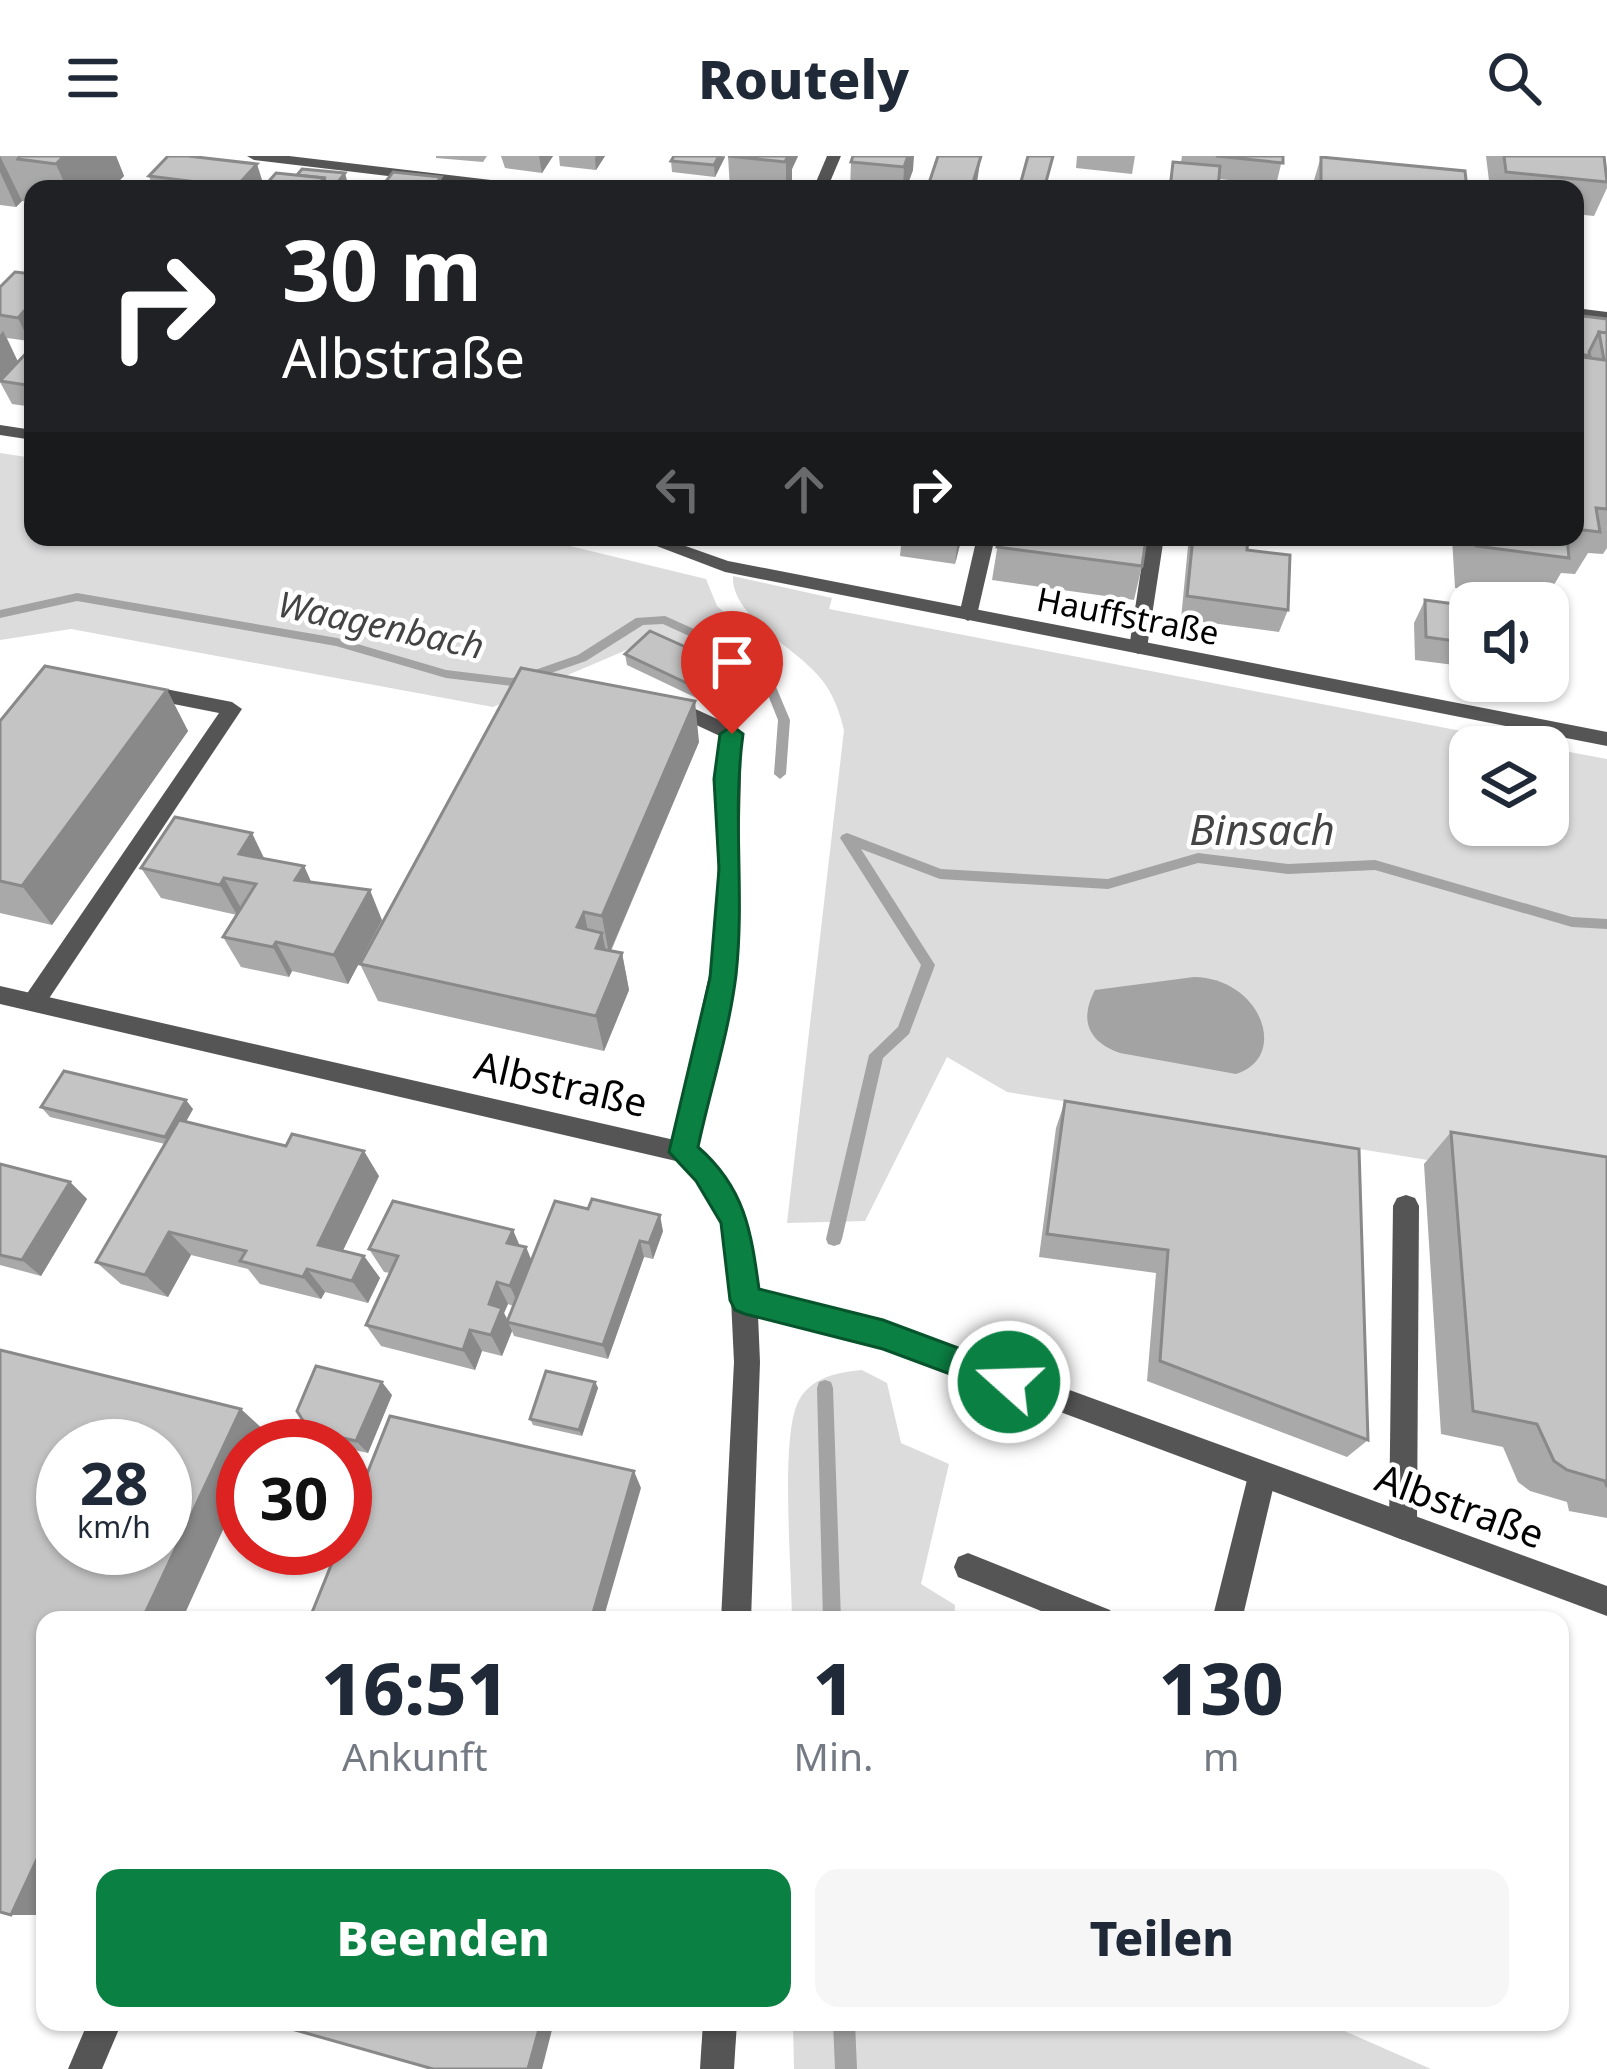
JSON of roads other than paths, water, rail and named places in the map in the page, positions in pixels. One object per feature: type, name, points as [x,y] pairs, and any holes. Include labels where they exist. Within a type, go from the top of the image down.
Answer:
[{"type":"street","points":[[254,156],[456,180]]},
{"type":"street","name":"Hauffstraße","points":[[684,546],[725,566],[1607,739]]},
{"type":"street","points":[[968,615],[984,546]]},
{"type":"street","points":[[1138,648],[1153,546]]},
{"type":"street","points":[[34,1002],[232,710],[135,690]]},
{"type":"street","points":[[647,693],[732,734],[725,779],[731,869],[723,978],[683,1152]]},
{"type":"street","name":"Albstraße","points":[[0,994],[683,1152],[706,1172],[735,1221],[745,1300],[883,1334],[1607,1601]]},
{"type":"street","points":[[1403,1526],[1406,1206]]},
{"type":"street","points":[[736,1611],[745,1300]]},
{"type":"street","points":[[1229,1611],[1262,1476]]},
{"type":"street","points":[[968,1567],[1078,1611]]},
{"type":"street","points":[[85,2069],[101,2031]]},
{"type":"street","points":[[717,2069],[719,2031]]},
{"type":"waterway","name":"Waagenbach","points":[[0,614],[77,597],[337,642],[446,674],[513,682],[582,658],[640,621],[665,620],[737,653],[767,678],[784,720],[780,774]]},
{"type":"waterway","name":"Binsach","points":[[834,1239],[876,1055],[904,1030],[928,965],[847,838],[940,874],[1108,884],[1198,858],[1288,869],[1375,865],[1572,922],[1607,924]]},
{"type":"waterway","name":"Waagenbach","points":[[825,1388],[832,1611]]},
{"type":"waterway","name":"Waagenbach","points":[[844,2031],[846,2069]]}]
